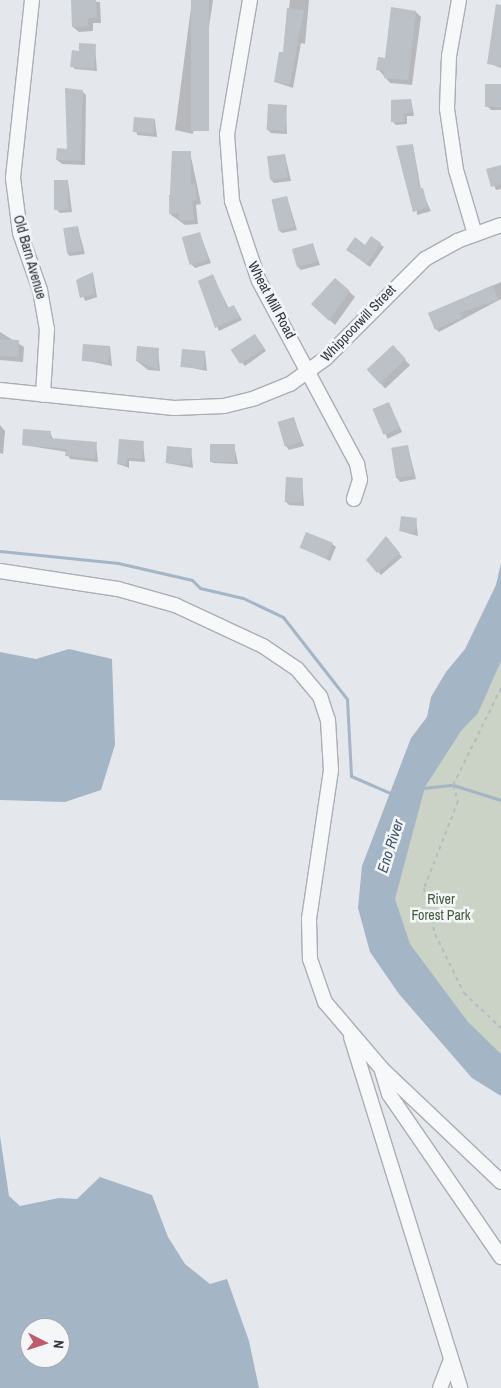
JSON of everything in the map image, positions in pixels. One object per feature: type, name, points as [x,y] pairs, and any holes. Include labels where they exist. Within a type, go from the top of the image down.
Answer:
[{"type":"street","name":"Old Barn Avenue","points":[[32,0],[13,178],[20,233],[40,290],[47,329],[43,395]]},
{"type":"street","name":"Wheat Mill Road","points":[[250,0],[227,134],[232,201],[259,281],[310,371],[357,464],[360,480],[354,499]]},
{"type":"street","points":[[459,0],[449,56],[447,110],[456,170],[475,234]]},
{"type":"street","name":"Whippoorwill Street","points":[[0,390],[174,408],[208,407],[255,398],[310,371],[425,259],[475,234],[501,226]]},
{"type":"street","points":[[0,571],[118,589],[175,605],[263,646],[296,669],[320,696],[328,720],[331,770],[311,889],[310,959],[326,1002],[382,1069],[501,1182]]},
{"type":"street","points":[[350,1031],[460,1388]]},
{"type":"street","points":[[382,1069],[389,1094],[501,1257]]},
{"type":"street","points":[[440,1388],[451,1359]]},
{"type":"path","points":[[501,688],[453,785],[458,801],[424,888],[435,934],[464,992],[501,1028]]},
{"type":"green space","name":"River Forest Park","points":[[501,625],[501,1074],[380,921],[386,866]]},
{"type":"water","name":"Eno River","points":[[501,563],[501,661],[478,713],[461,731],[425,787],[395,899],[410,944],[468,1022],[501,1054],[501,1096],[472,1078],[399,994],[370,952],[358,908],[362,866],[411,738],[427,717],[431,697],[446,672],[465,649],[496,585]]},
{"type":"water","points":[[69,649],[112,659],[115,745],[101,790],[65,802],[0,800],[0,652],[36,659]]},
{"type":"water","points":[[0,1136],[9,1196],[20,1206],[59,1198],[77,1199],[100,1177],[152,1195],[168,1237],[185,1264],[210,1284],[227,1279],[249,1341],[259,1388],[0,1388]]},
{"type":"building","points":[[71,0],[96,0],[97,18],[88,18],[88,26],[72,27]]},
{"type":"building","points":[[191,0],[209,0],[209,131],[191,131]]},
{"type":"building","points":[[496,4],[501,5],[501,66],[487,64]]},
{"type":"building","points":[[391,7],[416,11],[408,80],[384,78],[384,71],[376,70],[378,57],[385,58]]},
{"type":"building","points":[[287,8],[304,10],[290,85],[274,82],[279,52],[283,52]]},
{"type":"building","points":[[79,43],[96,44],[94,69],[70,67],[72,50],[79,51]]},
{"type":"building","points":[[485,84],[501,84],[501,107],[485,107]]},
{"type":"building","points":[[65,88],[83,90],[81,161],[56,160],[57,148],[67,149]]},
{"type":"building","points":[[411,99],[412,113],[404,113],[405,122],[391,122],[391,100]]},
{"type":"building","points":[[268,104],[287,105],[286,131],[267,130]]},
{"type":"building","points":[[134,117],[155,119],[154,134],[133,132]]},
{"type":"building","points":[[413,144],[419,189],[423,188],[428,207],[413,212],[396,146]]},
{"type":"building","points":[[172,151],[191,151],[191,184],[195,183],[197,200],[192,201],[194,220],[179,221],[179,213],[169,214]]},
{"type":"building","points":[[285,154],[288,178],[270,180],[267,156]]},
{"type":"building","points":[[501,165],[501,184],[491,187],[486,169]]},
{"type":"building","points":[[54,180],[68,180],[68,210],[54,210]]},
{"type":"building","points":[[287,196],[294,227],[279,231],[271,200]]},
{"type":"building","points":[[78,226],[82,251],[67,253],[63,228]]},
{"type":"building","points":[[200,232],[208,260],[190,265],[182,237]]},
{"type":"building","points":[[371,236],[381,243],[367,264],[346,250],[355,237],[365,245]]},
{"type":"building","points":[[313,243],[318,261],[297,267],[292,249]]},
{"type":"building","points":[[93,272],[94,294],[80,298],[76,280]]},
{"type":"building","points":[[213,274],[227,308],[234,305],[239,317],[215,328],[198,281]]},
{"type":"building","points":[[335,278],[350,291],[329,321],[311,304]]},
{"type":"building","points":[[493,285],[498,300],[460,313],[463,317],[435,330],[428,313]]},
{"type":"building","points":[[255,334],[264,348],[240,364],[231,350]]},
{"type":"building","points":[[0,339],[19,340],[18,357],[0,356]]},
{"type":"building","points":[[83,344],[110,346],[109,363],[82,361]]},
{"type":"building","points":[[393,345],[406,359],[380,383],[367,370]]},
{"type":"building","points":[[137,346],[159,348],[157,369],[136,361]]},
{"type":"building","points":[[182,349],[205,351],[203,369],[180,367]]},
{"type":"building","points":[[389,402],[400,428],[383,435],[372,409]]},
{"type":"building","points":[[294,417],[301,442],[285,447],[278,422]]},
{"type":"building","points":[[23,429],[51,431],[50,438],[97,442],[95,459],[65,456],[66,449],[22,445]]},
{"type":"building","points":[[119,439],[144,441],[142,459],[127,458],[126,465],[117,464]]},
{"type":"building","points":[[210,444],[235,444],[235,462],[210,462]]},
{"type":"building","points":[[408,445],[413,476],[396,478],[391,448]]},
{"type":"building","points":[[167,446],[192,448],[190,465],[166,463]]},
{"type":"building","points":[[286,477],[303,478],[302,503],[285,502]]},
{"type":"building","points":[[401,516],[417,518],[415,533],[399,531]]},
{"type":"building","points":[[306,532],[333,543],[327,559],[300,548]]},
{"type":"building","points":[[386,536],[400,553],[377,573],[366,560]]},
{"type":"waterway","points":[[0,551],[118,563],[192,580],[200,588],[243,598],[283,617],[347,699],[351,776],[395,795]]},
{"type":"waterway","points":[[423,788],[453,785],[501,800]]}]
